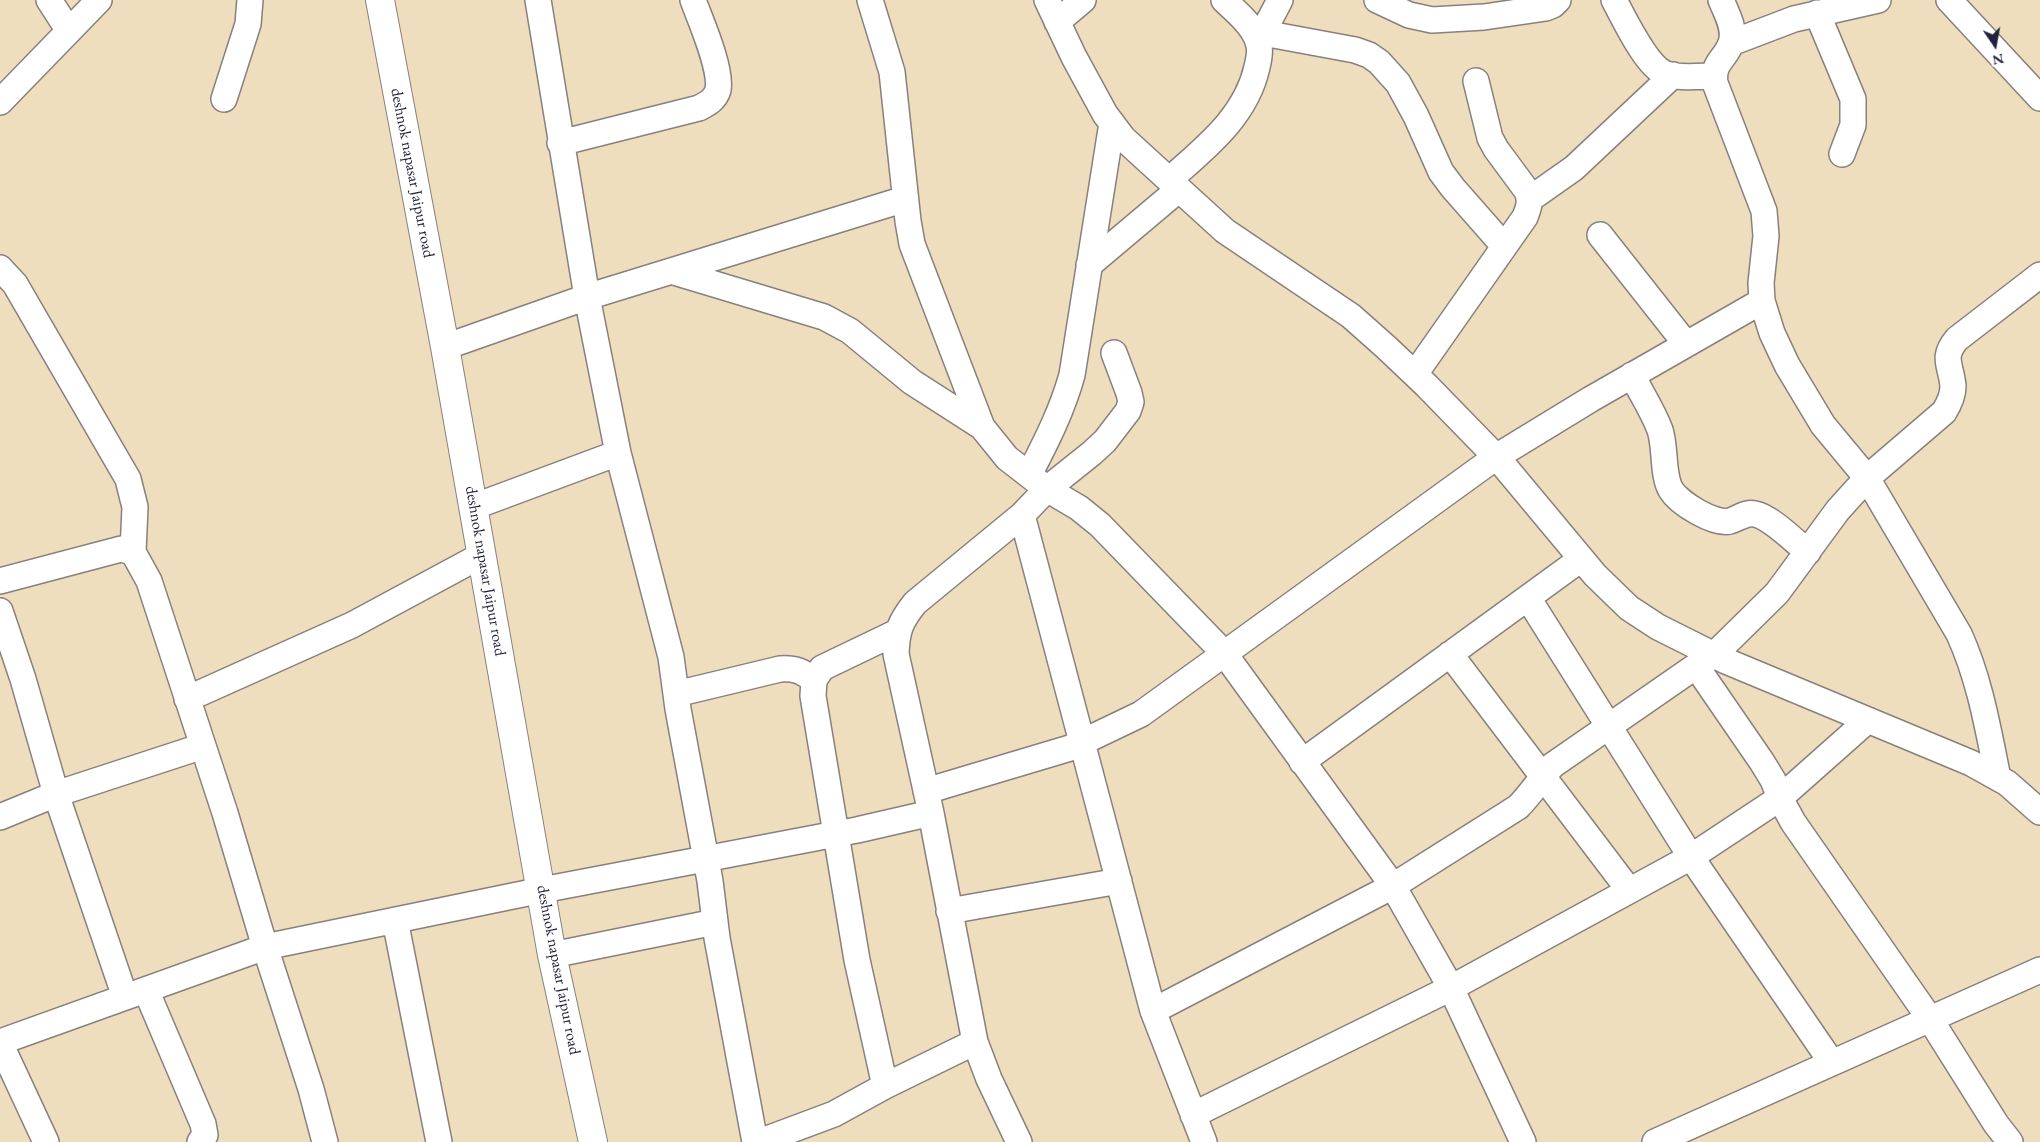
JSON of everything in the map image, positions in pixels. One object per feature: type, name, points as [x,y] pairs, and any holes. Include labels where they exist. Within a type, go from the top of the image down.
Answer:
[{"type":"main road","name":"deshnok napasar Jaipur road","points":[[380,0],[445,347],[552,955],[593,1142]]},
{"type":"street","points":[[49,0],[69,31]]},
{"type":"street","points":[[0,102],[99,0]]},
{"type":"street","points":[[224,99],[248,24],[250,0]]},
{"type":"street","points":[[538,0],[560,143],[587,297],[618,453],[671,657],[715,922],[755,1142]]},
{"type":"street","points":[[560,143],[699,108],[711,102],[717,92],[716,66],[693,0]]},
{"type":"street","points":[[870,0],[892,72],[905,199],[912,244],[982,426],[1007,458],[1038,482],[1079,508],[1100,525],[1224,653],[1393,886],[1451,988],[1523,1142]]},
{"type":"street","points":[[1047,0],[1074,58],[1112,123],[1123,138],[1225,232],[1351,316],[1415,374],[1496,457],[1595,575],[1630,608],[1705,661],[1868,720],[1971,763],[2022,794],[2040,812]]},
{"type":"street","points":[[1057,22],[1083,0]]},
{"type":"street","points":[[1224,0],[1261,37],[1354,50],[1369,54],[1379,62],[1398,83],[1405,95],[1441,172],[1504,246]]},
{"type":"street","points":[[1089,266],[1174,185],[1240,108],[1254,82],[1261,37],[1280,0]]},
{"type":"street","points":[[1376,0],[1409,15],[1432,20],[1484,17],[1546,8],[1558,0]]},
{"type":"street","points":[[1614,0],[1635,39],[1655,66],[1664,74],[1673,76],[1714,76]]},
{"type":"street","points":[[1720,0],[1729,19],[1731,42],[1718,63],[1714,76],[1717,92],[1764,211],[1766,236],[1761,283],[1762,301],[1772,334],[1787,365],[1822,424],[1868,478],[1959,634],[1971,661],[1980,690],[1998,778]]},
{"type":"street","points":[[1731,42],[1817,13],[1878,0]]},
{"type":"street","points":[[1950,0],[2040,98]]},
{"type":"street","points":[[1817,13],[1854,99],[1853,125],[1842,154]]},
{"type":"street","points":[[1530,199],[1574,168],[1673,76]]},
{"type":"street","points":[[1415,374],[1525,217],[1529,208],[1530,199],[1527,191],[1490,138],[1476,81]]},
{"type":"street","points":[[1019,1142],[989,1079],[975,1042],[929,802],[896,654],[897,632],[904,617],[915,603],[1022,516],[1038,482],[1051,434],[1063,405],[1072,375],[1112,123]]},
{"type":"street","points":[[445,347],[587,297],[905,199]]},
{"type":"street","points":[[1600,235],[1686,344]]},
{"type":"street","points":[[0,268],[14,284],[128,479],[134,507],[133,552],[149,581],[203,746],[265,947],[312,1089],[325,1142]]},
{"type":"street","points":[[671,271],[824,317],[850,331],[912,382],[982,426]]},
{"type":"street","points":[[1153,1011],[1393,886],[1518,807],[1531,795],[1542,777],[1553,765],[1705,661],[1777,593],[1838,510],[1868,478],[1944,412],[1951,399],[1953,387],[1947,359],[1950,348],[1957,338],[2040,275]]},
{"type":"street","points":[[46,1142],[0,1042],[265,947],[542,890],[836,834],[929,802],[1083,742],[1141,714],[1496,457],[1632,375],[1762,301]]},
{"type":"street","points":[[1038,482],[1092,453],[1105,441],[1128,411],[1131,402],[1130,393],[1114,353]]},
{"type":"street","points":[[1632,375],[1659,429],[1664,446],[1667,479],[1670,489],[1677,497],[1710,519],[1719,522],[1729,521],[1746,514],[1764,517],[1808,552]]},
{"type":"street","points":[[473,507],[618,453]]},
{"type":"street","points":[[1022,516],[1153,1011],[1196,1132],[1451,988],[1691,856],[1780,798],[1868,720]]},
{"type":"street","points":[[0,581],[105,552],[121,549],[133,552]]},
{"type":"street","points":[[187,699],[317,642],[482,556]]},
{"type":"street","points":[[1302,762],[1581,559]]},
{"type":"street","points":[[1528,598],[1691,856],[1832,1063]]},
{"type":"street","points":[[0,611],[23,679],[56,794],[136,993],[203,1124],[205,1135],[200,1142]]},
{"type":"street","points":[[885,1086],[858,960],[813,696],[814,680],[822,668],[897,632]]},
{"type":"street","points":[[1450,654],[1629,890]]},
{"type":"street","points":[[1705,661],[1773,780],[1792,822],[1930,1020],[1996,1124],[2010,1142]]},
{"type":"street","points":[[676,694],[780,669],[792,668],[800,670],[814,680]]},
{"type":"street","points":[[0,817],[56,794],[203,746]]},
{"type":"street","points":[[949,911],[1119,881]]},
{"type":"street","points":[[395,920],[439,1142]]},
{"type":"street","points":[[552,955],[715,922]]},
{"type":"street","points":[[1655,1142],[1703,1133],[1832,1063],[2040,970]]},
{"type":"street","points":[[759,1142],[834,1114],[885,1086],[975,1042]]}]
